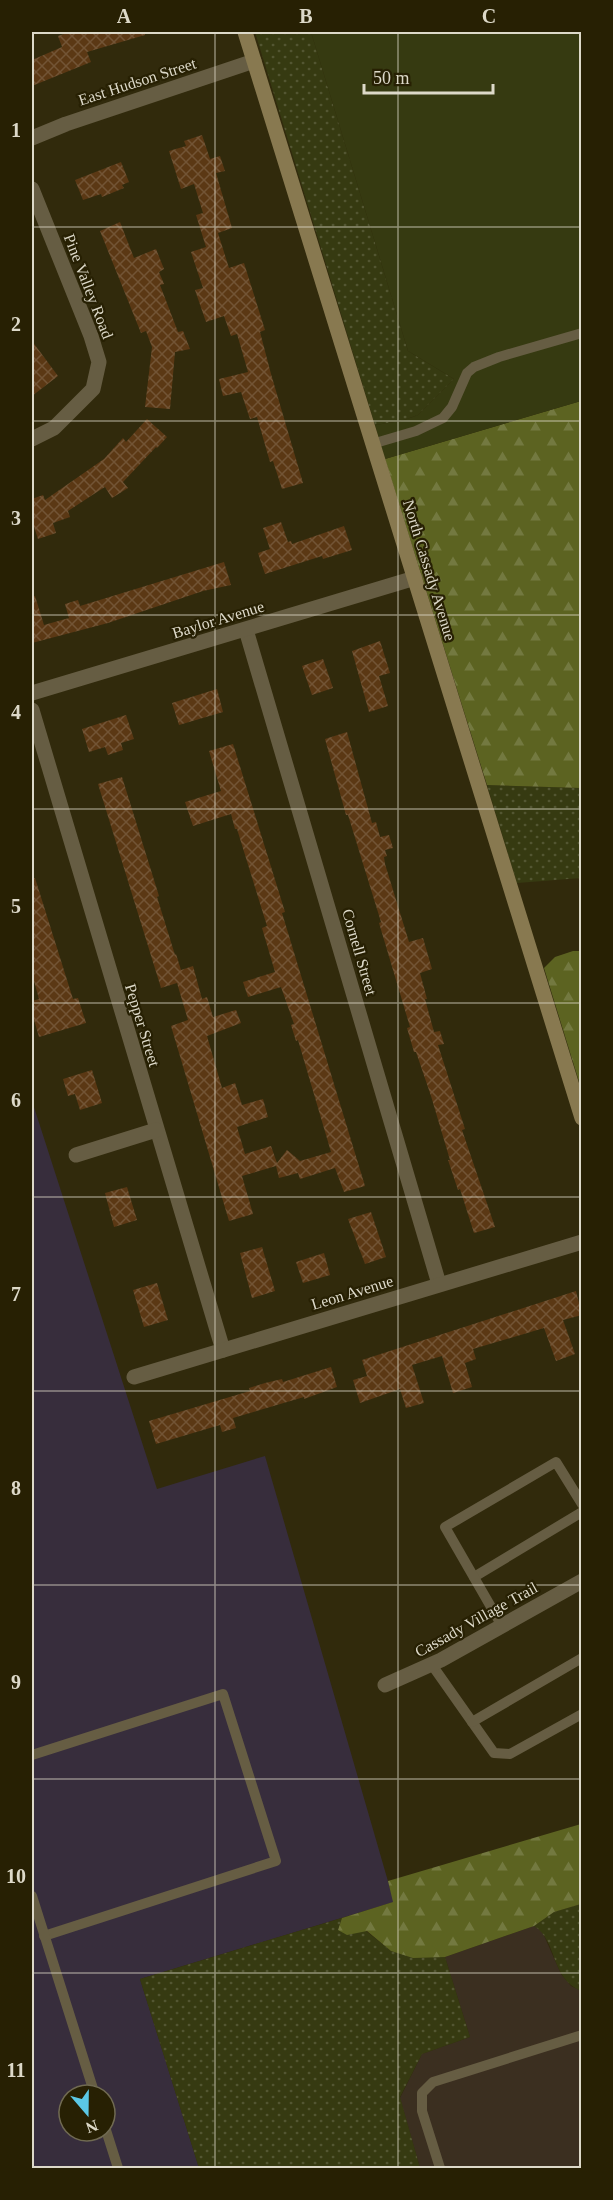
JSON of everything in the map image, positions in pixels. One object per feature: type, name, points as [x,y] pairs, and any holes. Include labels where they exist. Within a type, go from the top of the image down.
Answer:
[{"type":"main road","name":"North Cassady Avenue","points":[[245,32],[582,1118]]},
{"type":"street","name":"East Hudson Street","points":[[32,138],[66,123],[254,61]]},
{"type":"street","name":"Pine Valley Road","points":[[32,189],[91,336],[99,362],[93,389],[54,428],[32,439]]},
{"type":"street","name":"Baylor Avenue","points":[[32,693],[415,578]]},
{"type":"street","name":"Cornell Street","points":[[246,630],[439,1284]]},
{"type":"street","name":"Pepper Street","points":[[32,710],[223,1350]]},
{"type":"street","points":[[76,1155],[156,1130]]},
{"type":"street","name":"Leon Avenue","points":[[134,1377],[582,1242]]},
{"type":"street","name":"Cassady Village Trail","points":[[385,1685],[432,1665],[582,1581]]},
{"type":"lane","points":[[372,444],[416,431],[443,418],[452,406],[467,373],[474,367],[499,357],[582,333]]},
{"type":"lane","points":[[502,1626],[445,1527],[556,1462],[582,1504]]},
{"type":"lane","points":[[474,1577],[582,1512]]},
{"type":"lane","points":[[472,1722],[582,1658]]},
{"type":"lane","points":[[432,1665],[494,1753],[510,1754],[582,1714]]},
{"type":"lane","points":[[32,1755],[223,1694],[276,1861],[44,1936]]},
{"type":"lane","points":[[32,1896],[91,2083]]},
{"type":"lane","points":[[440,2169],[422,2111],[422,2093],[433,2082],[582,2036]]},
{"type":"lane","points":[[110,2143],[118,2169]]},
{"type":"shaded area","points":[[32,1101],[157,1489],[265,1456],[394,1902],[140,1979],[199,2168],[32,2168]]},
{"type":"shaded area","points":[[534,1926],[542,1931],[561,1974],[571,1986],[581,1991],[581,2168],[420,2168],[400,2098],[422,2054],[470,2037],[445,1957]]},
{"type":"green space","points":[[255,32],[311,32],[408,351],[454,379],[418,415],[401,421],[375,425]]},
{"type":"green space","points":[[311,32],[581,32],[581,401],[385,459],[375,425],[401,421],[418,415],[454,379],[408,351]]},
{"type":"green space","points":[[581,401],[581,788],[487,785],[385,459]]},
{"type":"green space","points":[[487,785],[581,788],[581,878],[517,883]]},
{"type":"green space","points":[[581,951],[581,1088],[544,968],[555,957]]},
{"type":"green space","points":[[581,1824],[581,1904],[554,1912],[534,1926],[445,1957],[413,1958],[391,1951],[367,1931],[347,1935],[338,1930],[342,1918],[393,1902],[388,1881]]},
{"type":"green space","points":[[581,1904],[581,1991],[564,1977],[547,1941],[534,1926],[554,1912]]},
{"type":"green space","points":[[342,1918],[338,1930],[366,1931],[391,1951],[413,1957],[445,1957],[470,2037],[422,2054],[400,2097],[420,2168],[199,2168],[140,1979]]},
{"type":"building","points":[[70,32],[145,32],[145,35],[87,52],[91,62],[32,86],[32,60],[62,47],[58,36]]},
{"type":"building","points":[[202,135],[210,159],[220,156],[225,171],[216,173],[232,228],[218,233],[229,268],[244,263],[265,330],[260,332],[303,483],[282,489],[273,461],[270,462],[257,417],[250,419],[241,392],[223,396],[219,379],[248,372],[237,334],[231,336],[224,316],[206,322],[195,290],[203,288],[191,252],[206,247],[196,215],[203,213],[194,184],[181,189],[169,151],[186,146],[184,141]]},
{"type":"building","points":[[121,162],[129,182],[122,185],[124,188],[102,197],[101,194],[83,200],[75,180]]},
{"type":"building","points":[[120,222],[134,258],[156,249],[164,269],[159,272],[164,284],[160,285],[178,332],[183,331],[190,349],[175,352],[170,409],[145,407],[152,347],[146,331],[141,333],[100,231]]},
{"type":"building","points":[[32,341],[58,376],[32,396]]},
{"type":"building","points":[[147,419],[167,437],[123,482],[128,488],[112,498],[105,487],[68,511],[70,517],[53,523],[56,533],[38,539],[32,521],[32,499],[43,495],[45,500],[104,459],[123,438],[126,442]]},
{"type":"building","points":[[281,522],[288,542],[291,541],[292,544],[344,526],[352,550],[323,559],[322,556],[265,574],[258,553],[270,549],[263,528]]},
{"type":"building","points":[[224,562],[231,585],[203,591],[108,623],[32,643],[32,596],[35,596],[44,625],[69,618],[65,604],[78,600],[80,606]]},
{"type":"building","points":[[380,641],[390,673],[379,676],[388,706],[369,712],[352,651]]},
{"type":"building","points":[[323,659],[333,688],[312,695],[302,666]]},
{"type":"building","points":[[217,689],[223,712],[179,725],[172,703]]},
{"type":"building","points":[[126,715],[134,739],[121,743],[123,750],[108,755],[105,747],[89,752],[82,729]]},
{"type":"building","points":[[347,732],[372,823],[376,822],[380,837],[389,835],[393,848],[385,850],[387,856],[384,857],[385,864],[409,942],[423,938],[432,969],[420,973],[427,999],[425,999],[434,1032],[440,1031],[444,1044],[438,1045],[465,1129],[462,1130],[495,1227],[474,1233],[448,1160],[450,1160],[431,1096],[416,1052],[414,1052],[407,1028],[410,1027],[379,923],[381,922],[348,815],[346,815],[325,739]]},
{"type":"building","points":[[233,744],[365,1186],[344,1192],[335,1168],[300,1179],[298,1173],[279,1178],[276,1166],[242,1176],[253,1214],[229,1221],[171,1026],[188,1020],[177,983],[161,988],[98,784],[122,777],[181,970],[193,966],[202,999],[207,997],[213,1017],[236,1010],[241,1023],[207,1036],[222,1088],[235,1083],[242,1105],[263,1099],[268,1117],[237,1127],[245,1154],[271,1146],[277,1163],[287,1150],[300,1161],[331,1152],[281,987],[248,997],[243,982],[275,972],[262,928],[267,926],[231,814],[193,826],[185,802],[221,791],[209,751]]},
{"type":"building","points":[[35,878],[73,999],[78,998],[86,1023],[39,1037],[32,1013],[32,1001],[39,999],[32,974],[32,879]]},
{"type":"building","points":[[92,1070],[102,1103],[80,1110],[75,1094],[68,1096],[63,1079]]},
{"type":"building","points":[[127,1187],[137,1220],[114,1227],[105,1193]]},
{"type":"building","points":[[371,1212],[386,1257],[365,1264],[348,1219]]},
{"type":"building","points":[[262,1247],[275,1291],[252,1298],[240,1253]]},
{"type":"building","points":[[324,1253],[330,1275],[303,1283],[296,1262]]},
{"type":"building","points":[[157,1283],[168,1320],[144,1327],[133,1290]]},
{"type":"building","points":[[576,1291],[582,1315],[563,1320],[575,1354],[556,1361],[544,1328],[473,1349],[476,1359],[465,1363],[472,1387],[453,1393],[442,1356],[412,1365],[424,1403],[406,1408],[400,1389],[360,1403],[353,1380],[367,1376],[362,1360]]},
{"type":"building","points":[[331,1367],[337,1387],[304,1399],[304,1397],[233,1418],[236,1428],[222,1432],[220,1425],[156,1444],[149,1421],[250,1391],[249,1388],[265,1383],[282,1379],[283,1382]]}]
